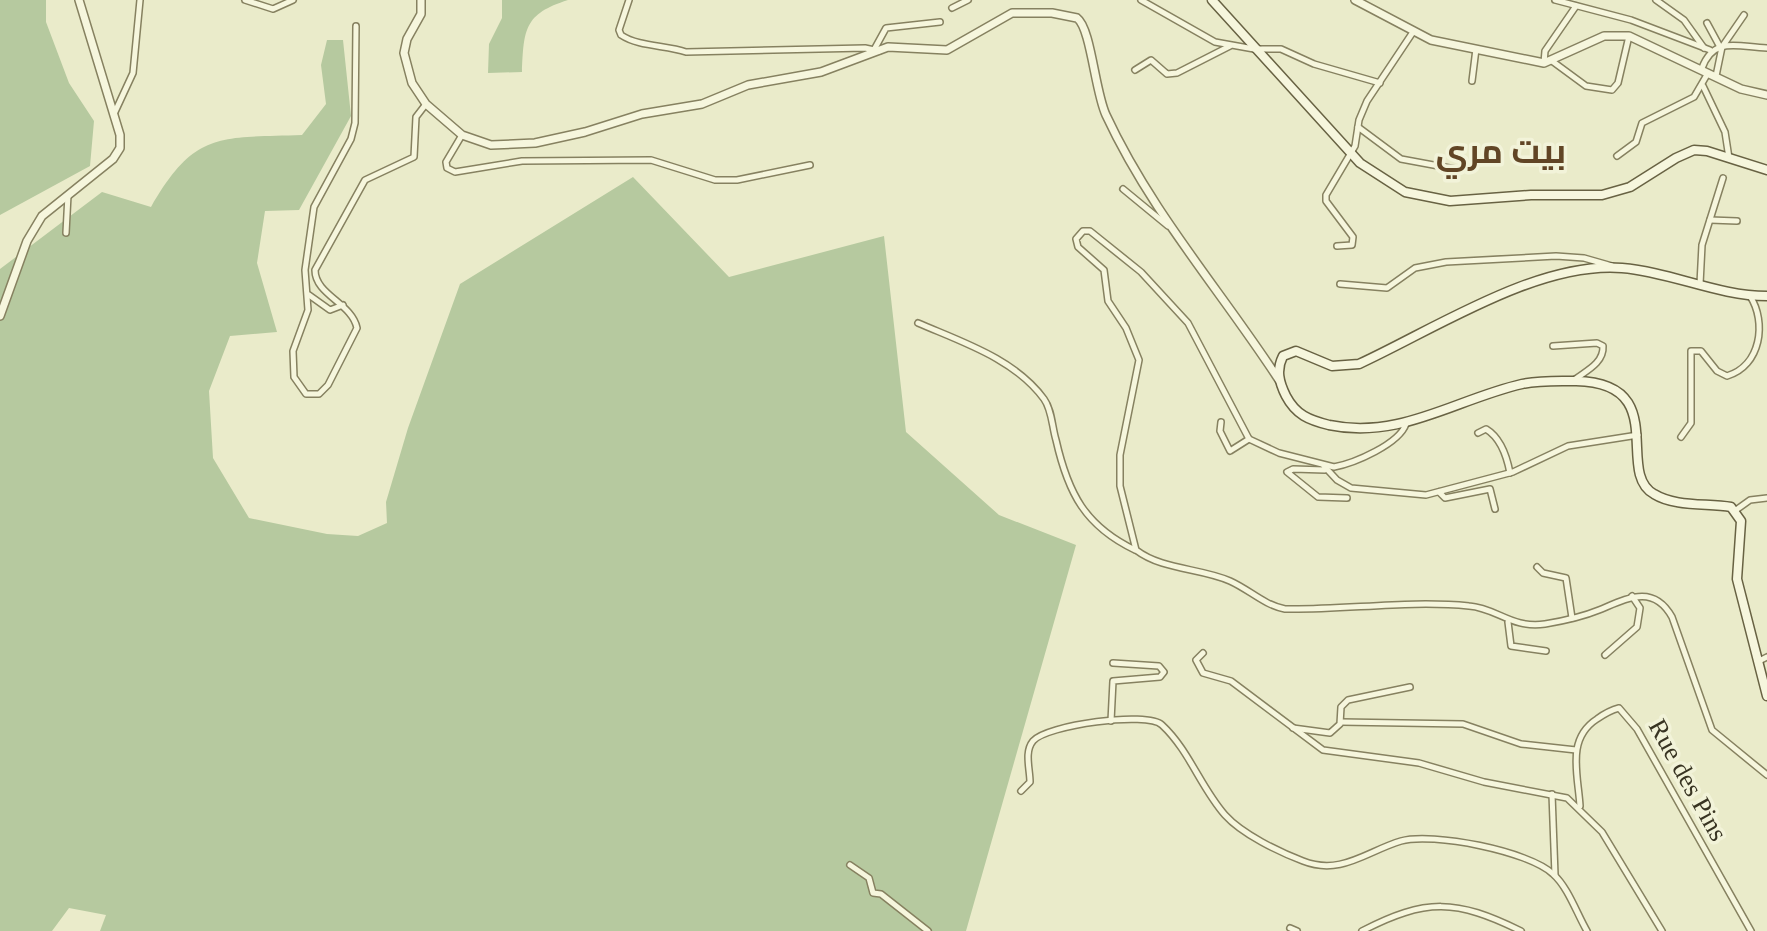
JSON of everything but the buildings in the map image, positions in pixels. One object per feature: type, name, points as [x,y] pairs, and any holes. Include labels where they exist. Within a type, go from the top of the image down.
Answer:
[{"type":"main road","points":[[1212,0],[1351,154],[1372,174],[1396,189],[1450,201],[1531,195],[1602,195],[1630,187],[1687,152],[1707,151],[1767,170]]},
{"type":"main road","points":[[1767,296],[1749,295],[1617,267],[1582,269],[1530,283],[1350,367],[1329,365],[1301,351],[1287,353],[1280,363],[1279,380],[1297,412],[1311,420],[1357,428],[1406,424],[1517,385],[1574,381],[1600,383],[1614,389],[1628,405],[1638,435],[1641,479],[1651,493],[1667,500],[1736,510],[1742,530],[1737,579],[1763,659],[1767,696]]},
{"type":"street","points":[[0,316],[31,232],[42,216],[120,148],[79,0]]},
{"type":"street","points":[[113,115],[133,73],[140,0]]},
{"type":"street","points":[[245,0],[273,9],[293,0]]},
{"type":"street","points":[[421,0],[421,14],[407,39],[404,59],[412,83],[426,104],[462,135],[491,145],[547,140],[642,114],[702,104],[770,78],[821,72],[878,50],[901,45],[947,50],[1012,13],[1052,13],[1077,18],[1089,36],[1094,80],[1106,115],[1168,226],[1279,380]]},
{"type":"street","points":[[629,0],[619,30],[621,35],[686,52],[878,50]]},
{"type":"street","points":[[952,8],[968,0]]},
{"type":"street","points":[[1141,0],[1211,40],[1254,49],[1281,49],[1314,64],[1380,83]]},
{"type":"street","points":[[1355,0],[1368,3],[1413,32],[1548,62],[1586,86],[1612,90],[1618,83],[1629,36]]},
{"type":"street","points":[[1555,0],[1631,20],[1707,49],[1767,48]]},
{"type":"street","points":[[1656,0],[1684,20],[1707,49],[1709,72]]},
{"type":"street","points":[[1548,62],[1545,51],[1576,6]]},
{"type":"street","points":[[1617,156],[1636,142],[1642,123],[1691,99],[1703,85],[1721,47],[1744,15]]},
{"type":"street","points":[[878,50],[886,28],[940,22]]},
{"type":"street","points":[[1707,23],[1721,47]]},
{"type":"street","points":[[356,26],[355,123],[351,139],[314,207],[305,270],[309,295],[292,359],[297,384],[310,395],[319,394],[328,385],[356,334],[355,319],[319,284],[315,270],[365,180],[414,157],[416,117],[426,104]]},
{"type":"street","points":[[1337,246],[1352,245],[1353,237],[1325,197],[1351,154],[1367,101],[1413,32]]},
{"type":"street","points":[[1548,62],[1604,36],[1629,36],[1741,89],[1767,95]]},
{"type":"street","points":[[1135,70],[1151,60],[1167,74],[1177,73],[1231,45]]},
{"type":"street","points":[[1472,81],[1476,48]]},
{"type":"street","points":[[1703,85],[1721,122],[1729,158]]},
{"type":"street","points":[[1358,127],[1401,159],[1455,169]]},
{"type":"street","points":[[462,135],[446,162],[447,168],[455,172],[522,161],[651,160],[715,180],[737,180],[810,165]]},
{"type":"street","points":[[1700,284],[1700,257],[1723,178]]},
{"type":"street","points":[[1123,189],[1168,226]]},
{"type":"street","points":[[66,233],[68,195]]},
{"type":"street","points":[[1710,220],[1737,221]]},
{"type":"street","points":[[1136,550],[1120,486],[1120,455],[1139,360],[1126,328],[1108,301],[1107,275],[1077,245],[1079,234],[1090,231],[1098,241],[1141,272],[1195,334],[1234,416],[1249,439],[1325,468],[1344,485],[1364,491],[1405,490],[1422,495],[1510,473],[1568,446],[1638,435]]},
{"type":"street","points":[[1340,284],[1387,288],[1415,268],[1429,264],[1550,256],[1584,258],[1617,267]]},
{"type":"street","points":[[309,295],[330,310],[343,305]]},
{"type":"street","points":[[1681,437],[1691,423],[1690,353],[1701,351],[1722,375],[1738,373],[1754,360],[1759,351],[1764,315],[1749,295]]},
{"type":"street","points":[[918,323],[1012,368],[1037,390],[1050,409],[1061,466],[1074,495],[1092,521],[1109,537],[1156,561],[1228,580],[1282,608],[1449,604],[1481,607],[1508,622],[1539,624],[1572,618],[1631,595],[1652,597],[1668,610],[1712,730],[1767,775]]},
{"type":"street","points":[[1553,346],[1597,343],[1603,346],[1603,356],[1574,381]]},
{"type":"street","points":[[1221,422],[1220,431],[1230,451],[1249,439]]},
{"type":"street","points":[[1347,498],[1318,497],[1288,475],[1293,469],[1339,467],[1398,436],[1406,424]]},
{"type":"street","points":[[1478,433],[1486,429],[1493,433],[1507,458],[1510,473]]},
{"type":"street","points":[[1439,492],[1445,498],[1490,489],[1495,509]]},
{"type":"street","points":[[1736,510],[1750,500],[1767,498]]},
{"type":"street","points":[[1537,567],[1543,573],[1566,578],[1572,618]]},
{"type":"street","points":[[1605,655],[1637,627],[1640,608],[1631,595]]},
{"type":"street","points":[[1508,622],[1510,645],[1546,651]]},
{"type":"street","points":[[1203,653],[1196,660],[1200,671],[1231,681],[1329,752],[1406,761],[1484,782],[1561,795],[1580,807],[1607,840],[1662,931]]},
{"type":"street","points":[[1111,721],[1113,681],[1160,677],[1164,672],[1159,666],[1113,663]]},
{"type":"street","points":[[1292,728],[1304,727],[1330,733],[1341,722],[1341,708],[1348,700],[1410,687]]},
{"type":"street","name":"Rue des Pins","points":[[1576,750],[1579,734],[1593,722],[1615,708],[1627,714],[1751,931]]},
{"type":"street","points":[[1021,791],[1030,782],[1028,752],[1038,736],[1061,728],[1111,721],[1159,722],[1229,819],[1308,863],[1349,864],[1401,841],[1421,838],[1519,855],[1555,875]]},
{"type":"street","points":[[1341,722],[1463,724],[1521,744],[1576,750],[1580,807]]},
{"type":"street","points":[[1551,793],[1554,805],[1555,875],[1587,931]]},
{"type":"street","points":[[1554,805],[1561,795]]},
{"type":"street","points":[[850,865],[869,878],[873,893],[881,894],[928,931]]},
{"type":"street","points":[[1362,931],[1405,910],[1431,905],[1483,915],[1521,931]]},
{"type":"street","points":[[1290,928],[1297,931]]},
{"type":"green space","points":[[0,0],[46,0],[46,22],[69,83],[94,121],[90,166],[0,215]]},
{"type":"green space","points":[[502,0],[568,0],[543,11],[529,25],[522,72],[488,73],[489,44],[502,18]]},
{"type":"green space","points":[[327,40],[343,40],[351,116],[299,210],[265,211],[257,263],[277,332],[230,336],[209,391],[213,458],[249,518],[327,534],[358,536],[387,523],[386,502],[408,428],[460,284],[633,177],[729,277],[884,236],[906,432],[999,515],[1076,545],[966,931],[100,931],[106,915],[69,908],[52,931],[0,931],[0,269],[102,192],[151,207],[182,164],[196,151],[212,143],[250,137],[302,135],[326,104],[321,65]]},
{"type":"district","name":"بيت مري","points":[[1501,151]]}]
